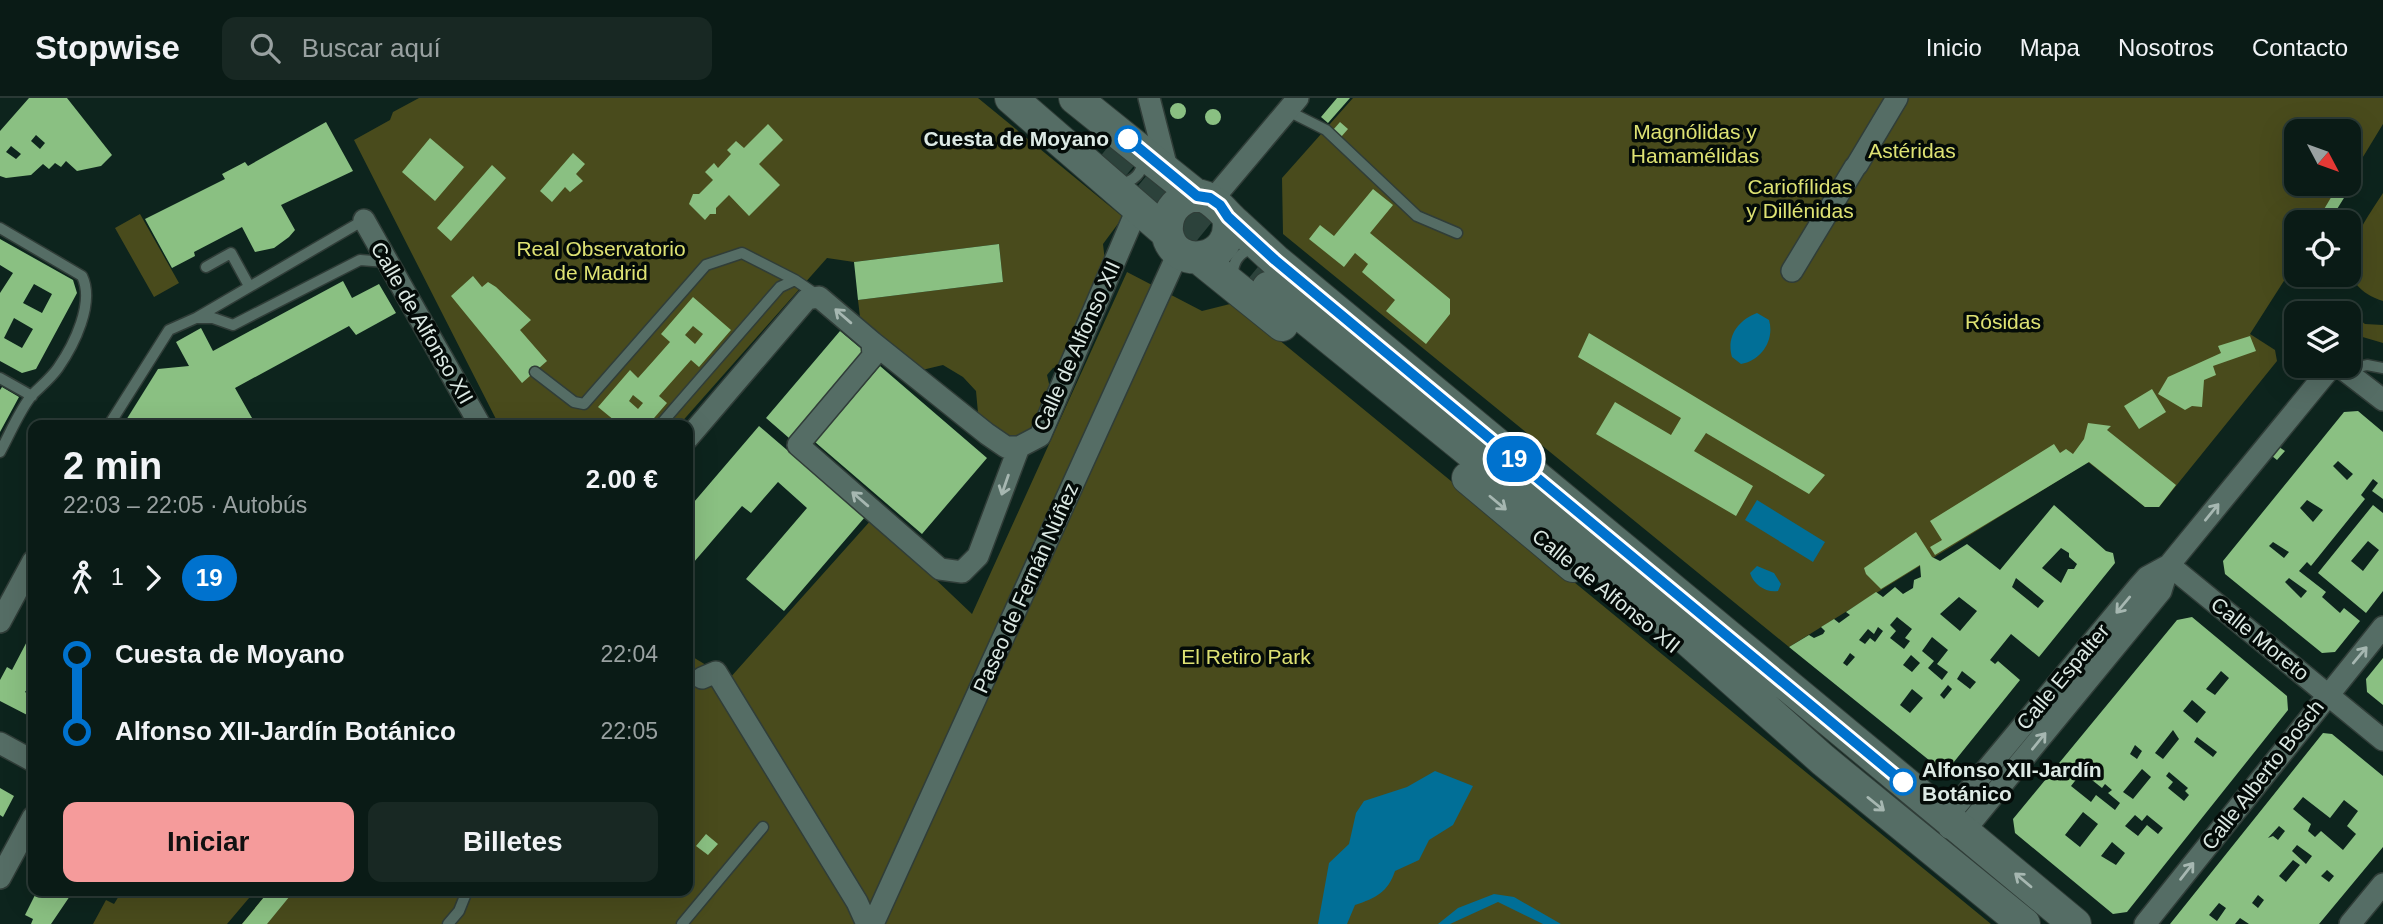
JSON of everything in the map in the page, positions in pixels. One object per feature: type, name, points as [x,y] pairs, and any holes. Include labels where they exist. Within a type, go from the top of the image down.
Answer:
[{"type":"main road","name":"Calle de Alfonso XII","points":[[1011,98],[1113,184],[1181,247],[1235,288],[1569,562],[1765,718],[1823,760]]},
{"type":"main road","points":[[1036,98],[1103,153]]},
{"type":"main road","name":"Calle de Alfonso XII","points":[[1075,98],[1212,204],[1841,732],[2075,924]]},
{"type":"main road","points":[[1186,198],[1212,204],[1228,234],[1222,246],[1212,254],[1181,247],[1168,220],[1173,208],[1186,198]]},
{"type":"main road","name":"Calle de Alfonso XII","points":[[1268,288],[1544,512],[1841,732]]},
{"type":"main road","name":"Calle de Alfonso XII","points":[[1544,512],[1823,760],[2024,924]]},
{"type":"street","points":[[1149,98],[1168,172]]},
{"type":"street","points":[[1792,271],[1897,98]]},
{"type":"street","points":[[1212,204],[1293,104]]},
{"type":"street","name":"Calle de Alfonso XII","points":[[873,342],[873,356],[798,445],[940,569],[962,572],[978,556],[1019,447],[1040,436],[1138,207]]},
{"type":"street","name":"Calle de Alfonso XII","points":[[364,220],[477,420]]},
{"type":"street","name":"Paseo de Fernán Núñez","points":[[873,924],[1181,247]]},
{"type":"street","points":[[693,432],[807,299],[819,297],[987,434],[1006,447],[1019,447]]},
{"type":"street","name":"Calle Espalter","points":[[1956,824],[2161,591],[2169,565],[2330,378]]},
{"type":"street","points":[[2354,378],[2383,400]]},
{"type":"street","name":"Calle Moreto","points":[[2169,565],[2383,740]]},
{"type":"street","points":[[0,622],[28,570]]},
{"type":"street","name":"Calle Alberto Bosch","points":[[2145,924],[2383,627]]},
{"type":"street","points":[[702,678],[716,672],[857,902],[867,924]]},
{"type":"street","points":[[0,743],[28,758]]},
{"type":"street","points":[[1956,824],[1961,874]]},
{"type":"street","points":[[0,878],[28,826]]},
{"type":"street","points":[[2350,924],[2383,884]]},
{"type":"lane","points":[[1293,104],[1326,130],[1417,216],[1457,233]]},
{"type":"lane","points":[[1113,184],[1126,183],[1137,175],[1143,165],[1140,150]]},
{"type":"lane","points":[[112,420],[169,330],[364,220]]},
{"type":"lane","points":[[0,229],[82,276],[86,284],[83,313],[69,350],[46,383],[32,396],[0,452]]},
{"type":"lane","points":[[1235,288],[1233,264],[1243,251],[1264,249]]},
{"type":"lane","points":[[206,267],[231,253],[248,284]]},
{"type":"lane","points":[[535,372],[574,402],[584,404],[706,265],[742,253],[795,280],[819,297]]},
{"type":"lane","points":[[196,317],[213,318],[233,325],[360,260],[386,262]]},
{"type":"lane","points":[[664,420],[780,287],[795,280]]},
{"type":"lane","points":[[2361,365],[2383,368]]},
{"type":"lane","points":[[0,378],[32,396]]},
{"type":"lane","points":[[681,924],[763,827]]},
{"type":"lane","points":[[447,924],[459,911],[465,896]]},
{"type":"green space","name":"Real Observatorio de Madrid","points":[[419,98],[978,98],[1123,217],[1103,244],[1106,270],[1060,366],[1053,368],[1047,375],[1050,388],[1035,429],[1016,438],[1007,436],[982,419],[978,413],[976,391],[963,377],[943,365],[922,370],[860,317],[858,300],[1003,282],[999,244],[854,262],[827,258],[683,420],[496,420],[354,140],[390,120],[393,112]]},
{"type":"green space","points":[[1353,98],[2383,98],[2383,124],[2361,160],[2361,119],[2284,119],[2284,196],[2338,196],[2330,210],[2284,210],[2284,281],[2250,334],[2275,350],[2277,361],[2159,507],[2145,507],[2088,462],[1789,647],[1283,234],[1282,178]]},
{"type":"green space","points":[[2383,193],[2383,301],[2364,292],[2360,287],[2361,229]]},
{"type":"green space","points":[[140,214],[179,283],[154,297],[115,228]]},
{"type":"green space","name":"El Retiro Park","points":[[1127,272],[1202,311],[1234,303],[1991,924],[242,924],[265,896],[693,896],[693,657],[729,679],[872,519],[972,614]]},
{"type":"green space","points":[[2361,321],[2365,324],[2383,325],[2383,343],[2361,337]]},
{"type":"green space","points":[[119,896],[251,896],[227,924],[93,924],[106,900],[114,904]]},
{"type":"water","points":[[1757,313],[1769,320],[1768,342],[1755,359],[1741,364],[1732,357],[1732,336],[1744,320]]},
{"type":"water","points":[[1757,500],[1825,542],[1813,562],[1745,520]]},
{"type":"water","points":[[1757,566],[1774,573],[1781,584],[1778,591],[1765,589],[1754,581],[1750,573]]},
{"type":"water","points":[[1435,771],[1473,786],[1453,825],[1429,840],[1419,860],[1395,871],[1389,884],[1380,893],[1355,905],[1347,924],[1318,924],[1329,863],[1349,844],[1356,813],[1364,801],[1407,787]]},
{"type":"water","points":[[1494,894],[1514,897],[1561,924],[1543,924],[1498,902],[1450,924],[1438,924],[1458,908]]},
{"type":"building","points":[[29,98],[67,98],[112,155],[101,166],[77,171],[66,161],[61,167],[55,163],[49,169],[43,164],[31,175],[6,178],[0,176],[0,131]],"holes":[[[36,135],[45,143],[40,149],[31,141]],[[11,146],[21,154],[16,159],[6,152]]]},
{"type":"building","points":[[1337,98],[1350,98],[1328,123],[1321,117]]},
{"type":"building","points":[[1178,103],[1186,111],[1178,119],[1170,111]]},
{"type":"building","points":[[1213,109],[1221,117],[1213,125],[1205,117]]},
{"type":"building","points":[[326,122],[353,171],[281,205],[295,230],[289,237],[274,248],[255,252],[242,227],[194,252],[195,256],[172,268],[145,219],[225,179],[222,174],[245,162],[248,166]]},
{"type":"building","points":[[1340,122],[1348,129],[1341,137],[1333,130]]},
{"type":"building","points":[[768,124],[783,140],[759,164],[780,185],[749,216],[729,195],[716,208],[716,214],[710,214],[705,220],[689,204],[693,194],[699,194],[713,180],[705,172],[714,163],[718,168],[731,154],[727,150],[736,141],[744,148]]},
{"type":"building","points":[[430,138],[464,167],[435,201],[402,172]]},
{"type":"building","points":[[573,153],[585,164],[576,174],[583,181],[570,192],[565,187],[552,202],[540,191]]},
{"type":"building","points":[[492,165],[506,178],[451,241],[437,228]]},
{"type":"building","points":[[1373,189],[1393,205],[1370,233],[1450,299],[1450,314],[1426,344],[1386,311],[1395,300],[1362,272],[1368,264],[1355,253],[1344,267],[1309,239],[1320,225],[1334,236]]},
{"type":"building","points":[[2332,196],[2345,196],[2336,210],[2324,210]]},
{"type":"building","points":[[0,239],[73,280],[77,293],[36,369],[22,373],[0,361],[0,293],[13,273],[0,265]],"holes":[[[34,284],[52,294],[42,313],[23,303]],[[14,318],[33,329],[22,348],[4,338]]]},
{"type":"building","points":[[999,244],[1003,282],[858,300],[854,262]]},
{"type":"building","points":[[473,276],[482,287],[488,282],[496,287],[531,320],[520,330],[547,361],[522,383],[451,296]]},
{"type":"building","points":[[343,281],[352,298],[379,284],[396,313],[356,335],[349,326],[235,388],[253,420],[126,420],[158,369],[189,366],[176,342],[201,328],[213,351]]},
{"type":"building","points":[[693,297],[731,330],[699,367],[691,360],[659,396],[667,403],[652,420],[614,420],[598,407],[630,370],[638,378],[670,342],[661,334]],"holes":[[[693,326],[703,334],[695,344],[685,335]],[[633,395],[643,403],[638,409],[629,401]]]},
{"type":"building","points":[[840,331],[864,351],[789,438],[766,418]]},
{"type":"building","points":[[1589,333],[1825,475],[1809,494],[1706,433],[1694,451],[1753,486],[1736,516],[1596,434],[1615,402],[1671,435],[1681,418],[1578,357]]},
{"type":"building","points":[[2250,336],[2256,351],[2213,366],[2216,375],[2204,380],[2202,407],[2192,406],[2185,410],[2158,394],[2168,377],[2221,353],[2218,346]]},
{"type":"building","points":[[880,366],[987,458],[922,534],[815,442]]},
{"type":"building","points":[[2,387],[19,397],[0,432],[0,390]]},
{"type":"building","points":[[2152,389],[2166,412],[2139,429],[2124,406]]},
{"type":"building","points":[[2358,411],[2383,432],[2383,499],[2372,491],[2378,483],[2373,479],[2361,495],[2365,499],[2311,566],[2307,562],[2299,571],[2326,592],[2322,597],[2340,613],[2344,608],[2360,621],[2335,652],[2322,653],[2225,574],[2223,561],[2344,412]],"holes":[[[2338,461],[2353,474],[2347,480],[2333,466]],[[2307,500],[2323,510],[2313,522],[2300,508]],[[2273,542],[2289,552],[2284,558],[2269,546]],[[2289,578],[2307,591],[2301,598],[2285,582]]]},
{"type":"building","points":[[2088,423],[2111,426],[2107,430],[2176,485],[2159,507],[2145,507],[2089,462],[1935,555],[1930,547],[1942,540],[1930,521],[2054,444],[2060,453],[2066,449],[2073,454],[2084,439]]},
{"type":"building","points":[[759,426],[865,517],[784,611],[746,579],[807,508],[778,482],[751,513],[742,506],[693,563],[693,503]]},
{"type":"building","points":[[2279,447],[2285,451],[2277,460],[2272,456]]},
{"type":"building","points":[[2054,505],[2106,551],[2113,553],[2115,563],[2039,657],[2011,634],[1990,660],[1995,664],[1998,661],[2020,680],[1945,773],[1789,647],[1809,635],[1814,638],[1823,634],[1825,631],[1821,627],[1834,619],[1839,623],[1850,615],[1846,612],[1876,592],[1883,597],[1895,587],[1903,594],[1913,588],[1914,580],[1921,577],[1920,565],[1881,589],[1866,574],[1864,568],[1916,532],[1932,557],[1940,561],[1967,544],[2000,570]],"holes":[[[2061,548],[2069,553],[2069,557],[2077,564],[2074,569],[2068,569],[2061,583],[2042,568]],[[2016,578],[2044,601],[2038,608],[2012,587]],[[1959,597],[1977,611],[1960,631],[1940,614]],[[1897,617],[1912,629],[1905,638],[1910,641],[1904,649],[1890,638],[1896,631],[1890,625]],[[1878,627],[1883,631],[1875,642],[1870,638],[1865,644],[1859,640],[1868,629],[1874,634]],[[1932,637],[1948,650],[1937,664],[1948,672],[1942,680],[1928,668],[1934,661],[1922,651]],[[1850,653],[1855,657],[1847,666],[1843,663]],[[1911,655],[1920,663],[1912,672],[1903,665]],[[1962,671],[1976,682],[1970,689],[1957,679]],[[1948,685],[1952,689],[1944,699],[1940,695]],[[1912,689],[1923,698],[1910,713],[1900,705]]]},
{"type":"building","points":[[2373,505],[2383,513],[2383,591],[2366,613],[2318,573]],"holes":[[[2368,541],[2379,550],[2363,571],[2351,561]]]},
{"type":"building","points":[[2192,617],[2287,696],[2288,710],[2127,912],[2113,914],[2015,833],[2013,819],[2177,620]],"holes":[[[2221,671],[2229,678],[2215,695],[2206,689]],[[2192,700],[2206,712],[2197,723],[2183,711]],[[2173,730],[2179,739],[2163,759],[2155,753]],[[2197,737],[2217,752],[2213,757],[2194,742]],[[2135,745],[2142,751],[2137,759],[2130,754]],[[2142,769],[2151,777],[2133,799],[2123,792]],[[2082,772],[2102,788],[2105,784],[2112,790],[2108,793],[2120,803],[2115,810],[2096,795],[2091,802],[2071,786]],[[2169,772],[2188,788],[2185,791],[2189,795],[2184,801],[2168,788],[2173,782],[2166,776]],[[2083,812],[2098,824],[2080,847],[2065,835]],[[2135,815],[2142,821],[2147,815],[2163,828],[2158,834],[2147,825],[2138,836],[2125,826]],[[2112,842],[2125,853],[2116,865],[2101,856]]]},
{"type":"building","points":[[28,640],[28,688],[25,692],[28,694],[28,715],[0,701],[0,680],[7,667],[12,670]]},
{"type":"building","points":[[2383,658],[2383,705],[2367,692],[2366,679]]},
{"type":"building","points":[[2323,733],[2332,734],[2383,776],[2383,847],[2319,924],[2249,924],[2240,918],[2235,924],[2170,924]],"holes":[[[2303,797],[2330,818],[2344,800],[2358,811],[2347,826],[2356,834],[2343,850],[2321,831],[2315,837],[2308,831],[2311,824],[2293,809]],[[2279,826],[2285,831],[2278,840],[2273,836],[2268,838]],[[2297,845],[2312,856],[2306,864],[2292,851]],[[2293,860],[2300,865],[2286,882],[2279,876]],[[2327,870],[2334,876],[2329,882],[2321,876]],[[2258,895],[2264,900],[2258,908],[2252,903]],[[2219,903],[2226,908],[2217,921],[2209,915]]]},
{"type":"building","points":[[0,788],[14,796],[3,817],[0,815]]},
{"type":"building","points":[[706,834],[718,844],[708,855],[696,846]]},
{"type":"building","points":[[34,896],[70,896],[51,924],[31,924],[33,919],[25,915]]},
{"type":"building","points":[[265,896],[290,896],[267,924],[242,924]]},
{"type":"tunnel","points":[[1103,153],[1268,288]]},
{"type":"bus line","name":"19","points":[[1128,139],[1197,196],[1210,198],[1220,205],[1228,217],[1275,260],[1903,782]]},
{"type":"place","name":"Cuesta de Moyano","points":[[1128,139]]},
{"type":"place","name":"Alfonso XII-Jardín Botánico","points":[[1903,782]]},
{"type":"park label","name":"Magnólidas y Hamamélidas","points":[[1695,144]]},
{"type":"park label","name":"Astéridas","points":[[1912,151]]},
{"type":"park label","name":"Cariofílidas y Dillénidas","points":[[1800,199]]},
{"type":"park label","name":"Rósidas","points":[[2003,322]]}]
